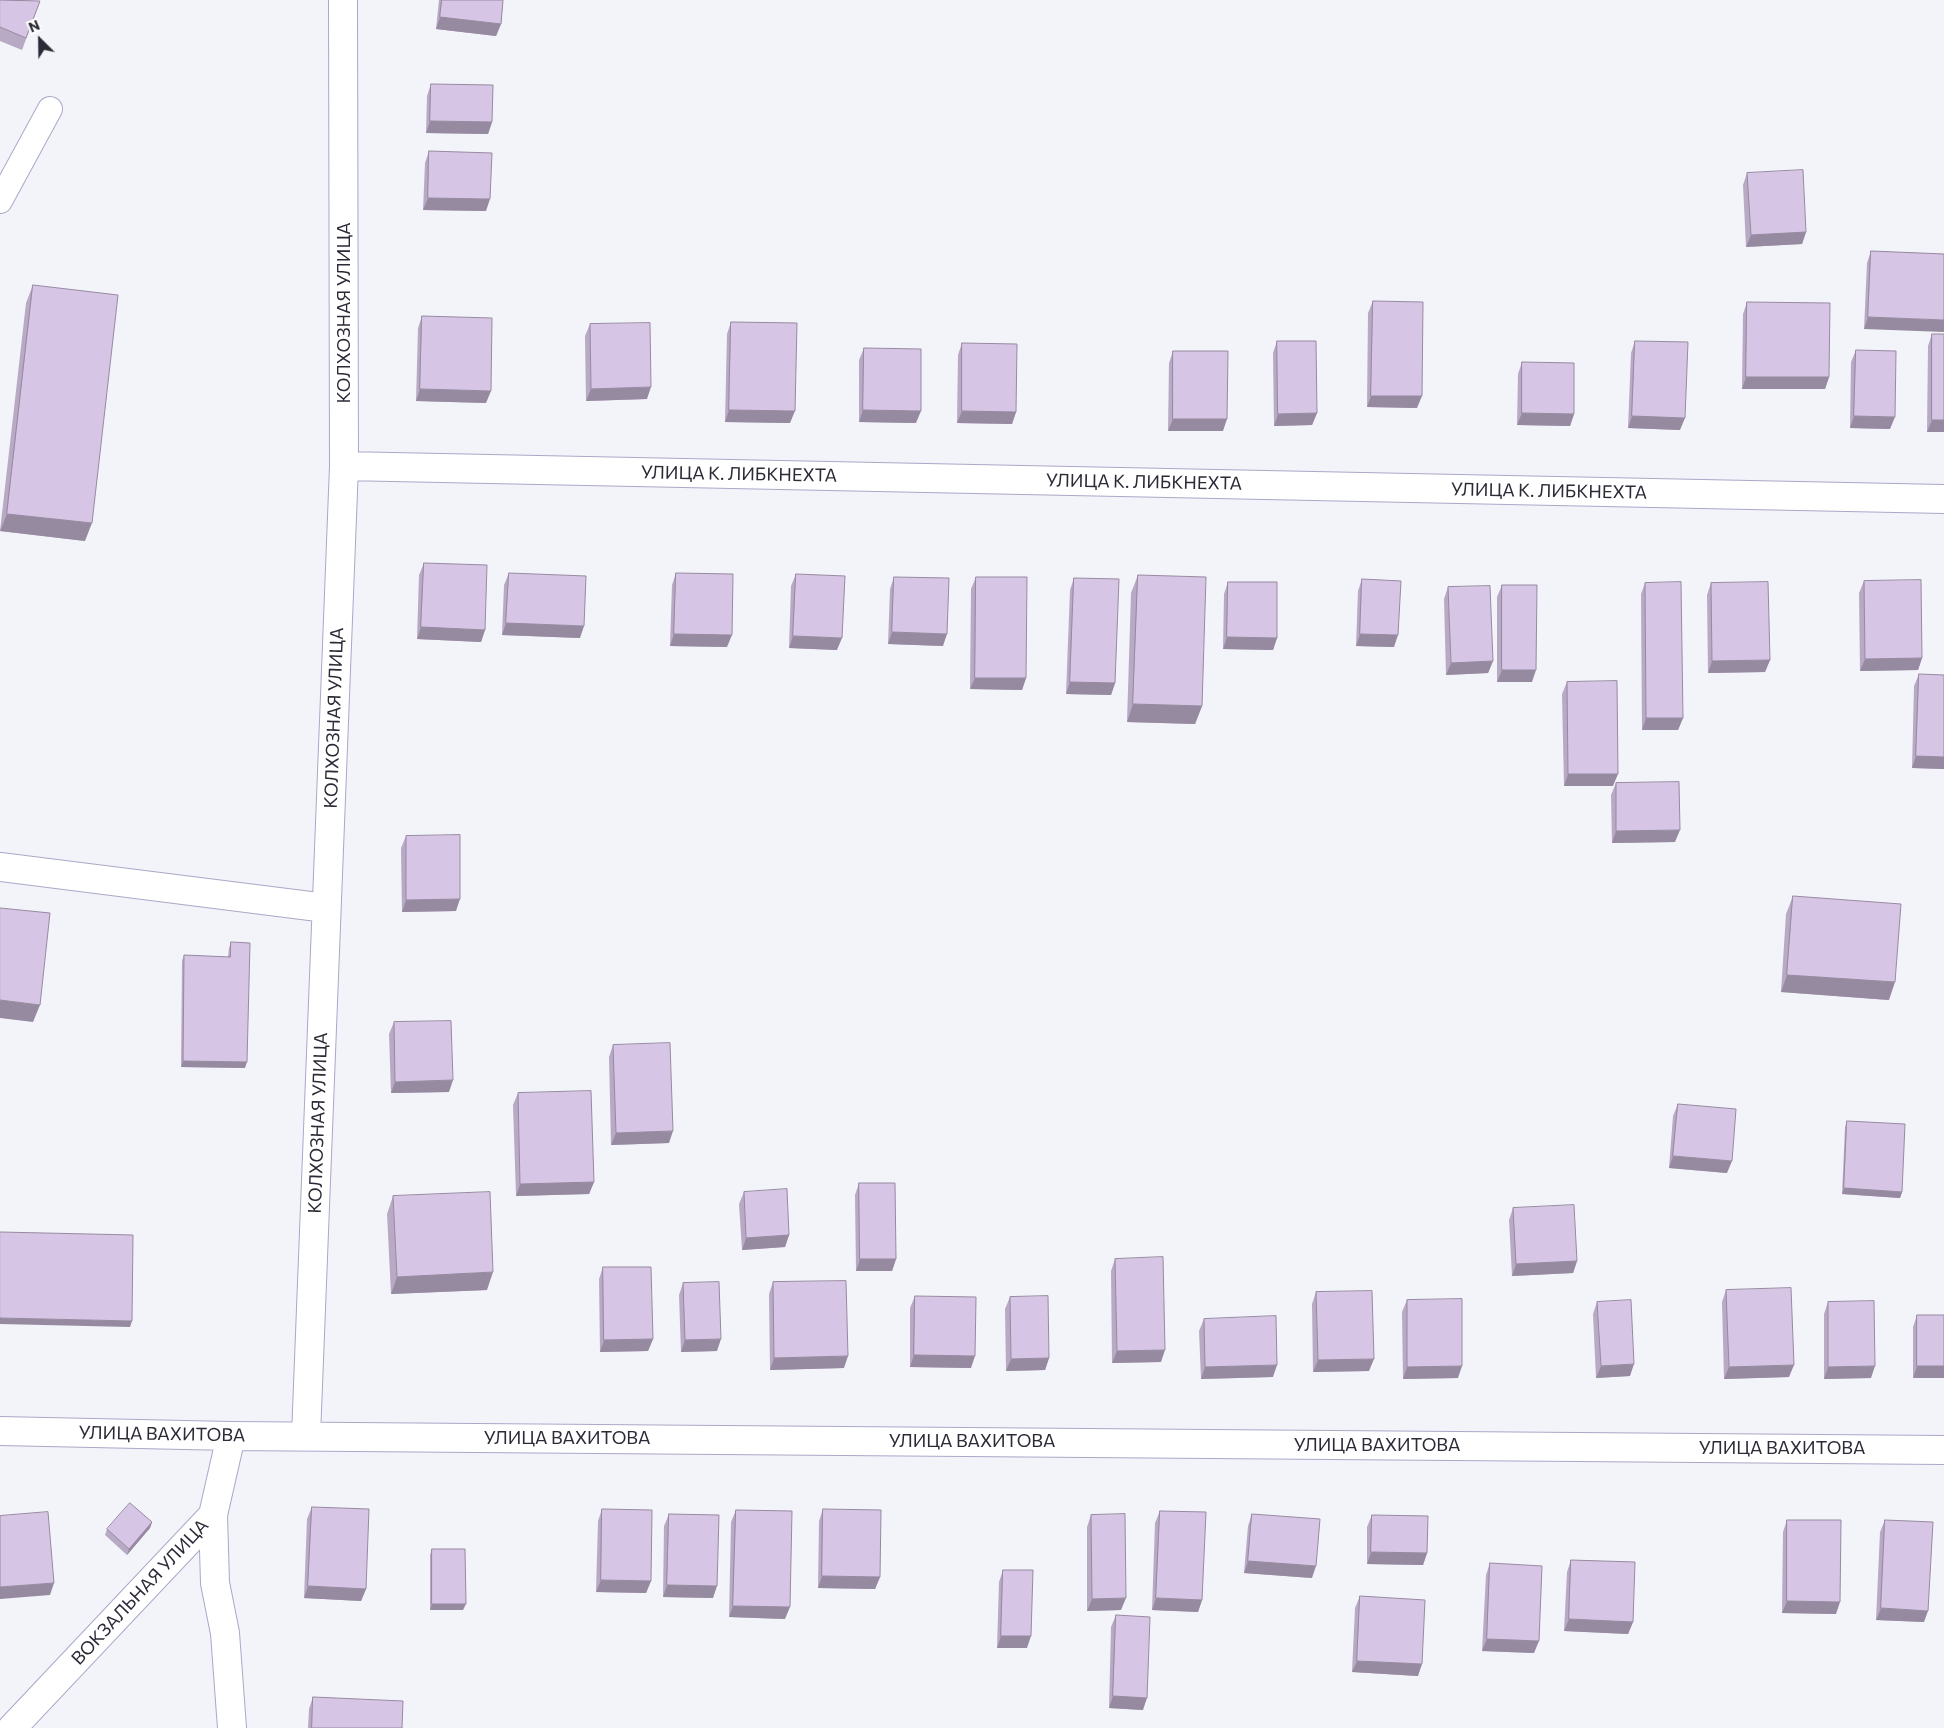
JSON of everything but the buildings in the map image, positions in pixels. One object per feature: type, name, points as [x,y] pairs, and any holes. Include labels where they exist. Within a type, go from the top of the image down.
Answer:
[{"type":"street","name":"КОЛХОЗНАЯ УЛИЦА","points":[[306,1436],[344,466],[343,0]]},
{"type":"street","name":"УЛИЦА К. ЛИБКНЕХТА","points":[[344,466],[1944,499]]},
{"type":"street","points":[[0,867],[326,908]]},
{"type":"street","name":"УЛИЦА ВАХИТОВА","points":[[0,1432],[231,1436],[1944,1450]]},
{"type":"street","name":"ВОКЗАЛЬНАЯ УЛИЦА","points":[[12,1728],[213,1515],[231,1436]]},
{"type":"street","points":[[213,1515],[215,1583],[225,1632],[232,1728]]},
{"type":"lane","points":[[0,202],[50,109]]}]
